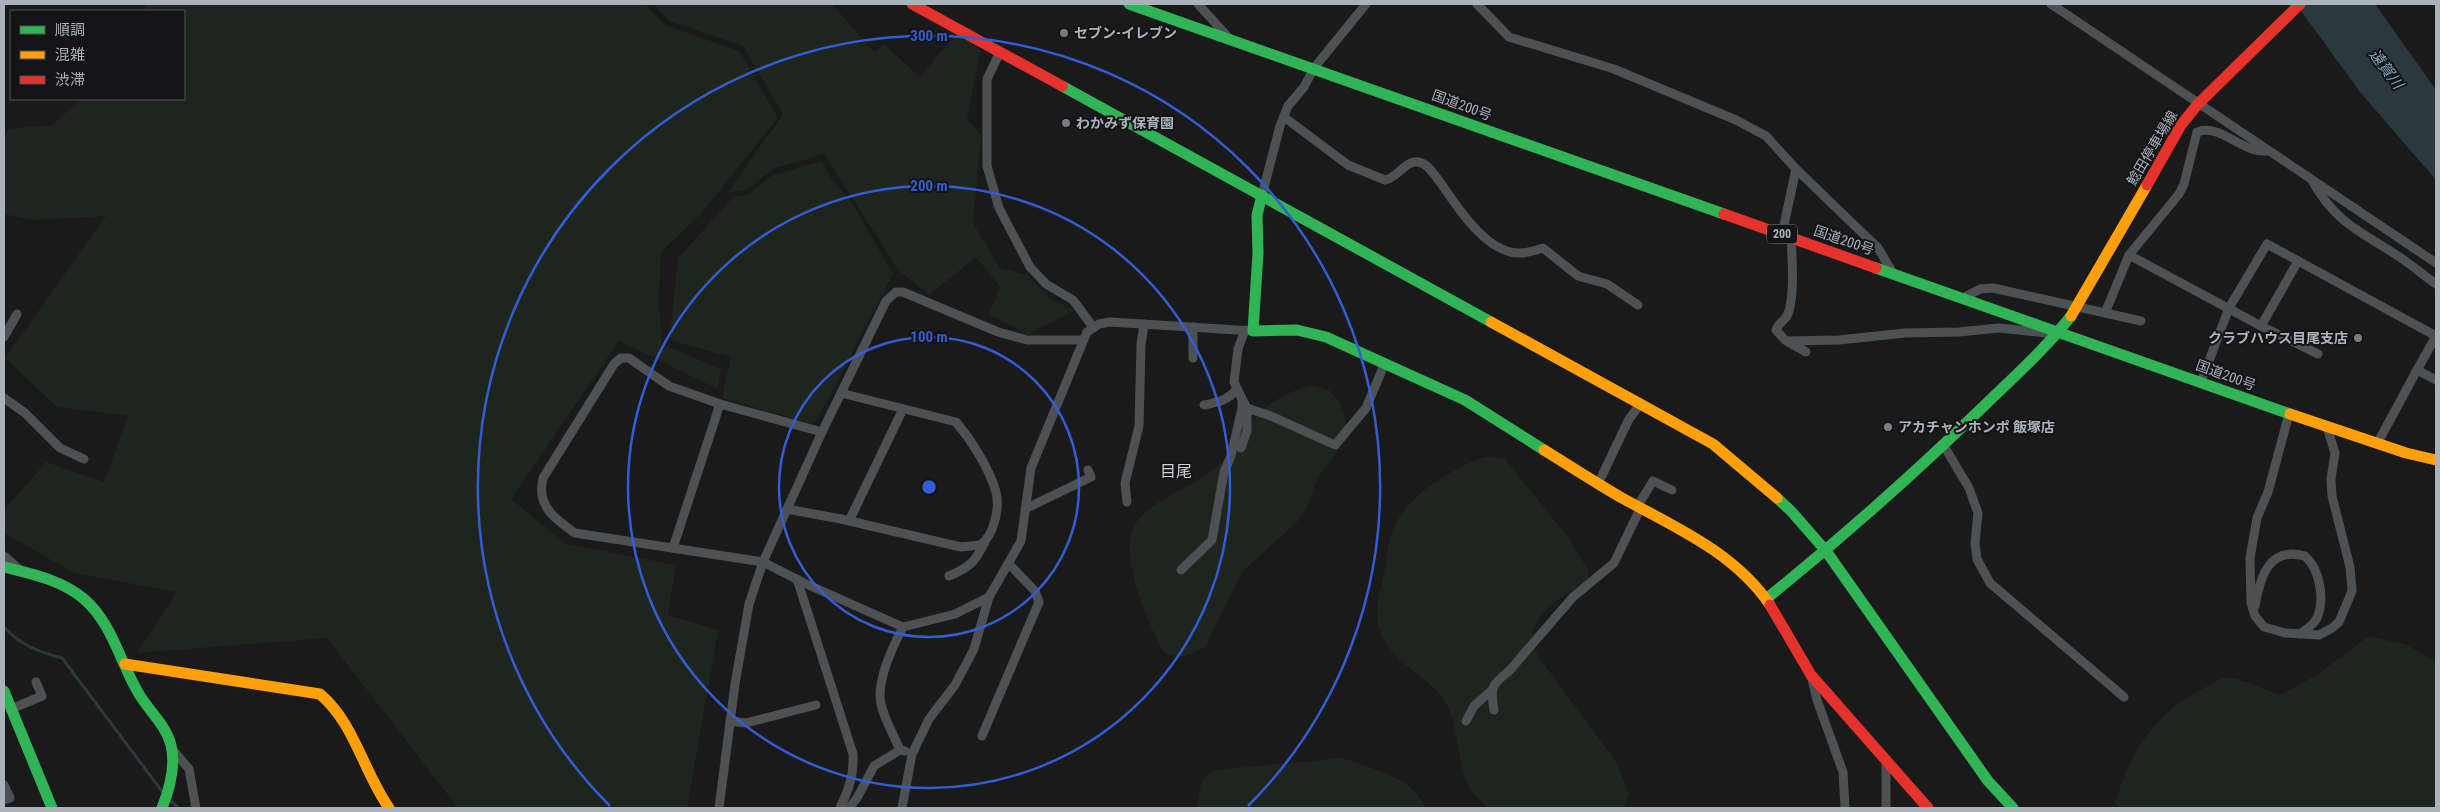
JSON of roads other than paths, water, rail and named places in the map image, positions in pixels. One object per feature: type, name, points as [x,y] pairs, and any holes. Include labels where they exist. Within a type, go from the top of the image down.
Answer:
[{"type":"main road","points":[[912,4],[1688,428],[1736,462],[1791,511],[1826,551],[1988,781],[2013,808]]},
{"type":"main road","name":"国道200号","points":[[1129,4],[1893,272],[2289,414],[2377,444],[2436,460]]},
{"type":"main road","name":"鯰田停車場線","points":[[1766,599],[1826,551],[1944,446],[2060,332],[2077,308],[2180,125],[2199,102],[2300,4]]},
{"type":"main road","points":[[1262,195],[1257,215],[1258,253],[1249,330],[1297,330],[1326,337],[1464,400],[1598,484],[1708,545],[1732,563],[1766,599],[1786,629],[1810,675],[1928,808]]},
{"type":"main road","points":[[4,567],[54,581],[83,598],[98,612],[137,691],[166,734],[171,748],[172,774],[162,808]]},
{"type":"main road","points":[[125,664],[320,694],[333,704],[343,717],[370,779],[389,808]]},
{"type":"main road","points":[[4,691],[52,808]]},
{"type":"street","points":[[1198,4],[1231,40]]},
{"type":"street","points":[[1262,195],[1288,106],[1304,87],[1314,68],[1366,4]]},
{"type":"street","points":[[1477,4],[1500,29],[1513,39],[1614,68],[1736,120],[1766,136],[1796,169],[1878,248],[1893,272]]},
{"type":"street","points":[[2051,4],[2082,23],[2436,263]]},
{"type":"street","points":[[1000,52],[987,79],[986,166],[999,208],[1030,267],[1046,284],[1073,300],[1093,326]]},
{"type":"street","points":[[1284,117],[1348,165],[1385,180],[1391,179],[1412,163],[1423,164],[1429,168],[1468,222],[1494,243],[1505,250],[1519,254],[1542,248],[1578,276],[1606,284],[1638,305]]},
{"type":"street","points":[[2105,313],[2129,255],[2184,184],[2197,132],[2203,129],[2212,130],[2252,149],[2269,151]]},
{"type":"street","points":[[1796,169],[1786,236],[1793,271],[1788,314],[1778,324],[1776,330],[1787,341],[1806,352]]},
{"type":"street","points":[[2311,179],[2324,202],[2345,224],[2394,254],[2436,284]]},
{"type":"street","points":[[2201,382],[2229,308],[2267,244],[2436,336],[2377,444]]},
{"type":"street","points":[[2129,255],[2261,326],[2318,354]]},
{"type":"street","points":[[2261,326],[2298,261]]},
{"type":"street","points":[[1963,298],[1980,289],[1993,288],[2141,321]]},
{"type":"street","points":[[720,808],[730,721],[749,604],[763,562],[822,432],[886,300],[896,292],[911,294],[998,332],[1027,340],[1083,340]]},
{"type":"street","points":[[4,337],[18,314]]},
{"type":"street","points":[[902,808],[912,754],[929,720],[955,686],[974,649],[989,597],[1021,541],[1026,489],[1031,468],[1083,340],[1093,326],[1110,322],[1249,330],[1235,366],[1234,382],[1248,408],[1271,416],[1335,445],[1366,408],[1384,363]]},
{"type":"street","points":[[1128,502],[1125,483],[1139,426],[1140,345],[1144,324]]},
{"type":"street","points":[[1193,327],[1193,358]]},
{"type":"street","points":[[1787,341],[1840,340],[1999,328],[2039,333],[2060,332]]},
{"type":"street","points":[[822,432],[720,404],[669,386],[629,358],[621,358],[614,364],[543,478],[540,489],[544,504],[555,519],[575,533],[763,562],[903,626],[955,614],[989,597]]},
{"type":"street","points":[[2417,370],[2436,380]]},
{"type":"street","points":[[1204,405],[1230,398],[1237,389]]},
{"type":"street","points":[[841,394],[956,422],[962,428],[988,473],[996,494],[994,522],[977,558],[968,568],[949,576]]},
{"type":"street","points":[[4,398],[25,413],[60,448],[84,459]]},
{"type":"street","points":[[1181,570],[1212,540],[1224,472],[1231,456],[1242,399]]},
{"type":"street","points":[[1598,484],[1628,419],[1641,403]]},
{"type":"street","points":[[673,548],[720,404]]},
{"type":"street","points":[[1241,448],[1246,431],[1248,408]]},
{"type":"street","points":[[849,521],[903,409]]},
{"type":"street","points":[[2289,414],[2268,492],[2257,518],[2250,558],[2251,603],[2259,623],[2264,627],[2285,634],[2319,635],[2339,622],[2352,592],[2350,567],[2332,496],[2331,479],[2335,454],[2327,427]]},
{"type":"street","points":[[1944,446],[1969,488],[1978,513],[1977,559],[1990,583],[2124,697]]},
{"type":"street","points":[[1025,509],[1092,478],[1088,470]]},
{"type":"street","points":[[1466,721],[1474,706],[1491,691],[1496,681],[1509,671],[1573,597],[1614,563],[1653,481],[1672,490]]},
{"type":"street","points":[[787,509],[849,521],[960,547],[973,547],[985,542]]},
{"type":"street","points":[[2254,612],[2259,582],[2268,565],[2288,554],[2305,556],[2317,570],[2320,607],[2318,617],[2312,625],[2300,634]]},
{"type":"street","points":[[4,556],[22,571]]},
{"type":"street","points":[[982,736],[1039,602],[1035,591],[1009,564]]},
{"type":"street","points":[[797,579],[853,754],[854,770],[850,786],[840,808]]},
{"type":"street","points":[[903,626],[893,646],[880,689],[881,704],[900,750],[912,754]]},
{"type":"street","points":[[1810,675],[1843,772],[1845,808]]},
{"type":"street","points":[[11,709],[42,696],[36,682]]},
{"type":"street","points":[[1491,691],[1494,710]]},
{"type":"street","points":[[730,721],[746,723],[816,705]]},
{"type":"street","points":[[171,748],[189,769],[196,808]]},
{"type":"street","points":[[849,808],[857,798],[874,766],[900,750]]},
{"type":"street","points":[[1886,761],[1886,808]]},
{"type":"street","points":[[4,785],[10,798],[4,800]]},
{"type":"water","name":"遠賀川","points":[[2296,4],[2375,4],[2436,90],[2436,180],[2360,92]]},
{"type":"waterway","points":[[4,627],[17,639],[30,647],[62,658],[164,794]]},
{"type":"waterway","points":[[168,799],[179,808]]},
{"type":"place","name":"セブン-イレブン","points":[[1064,33]]},
{"type":"place","name":"わかみず保育園","points":[[1066,123]]},
{"type":"place","name":"クラブハウス目尾支店","points":[[2358,338]]},
{"type":"place","name":"アカチャンホンポ 飯塚店","points":[[1888,427]]},
{"type":"district","name":"目尾","points":[[1176,471]]}]
